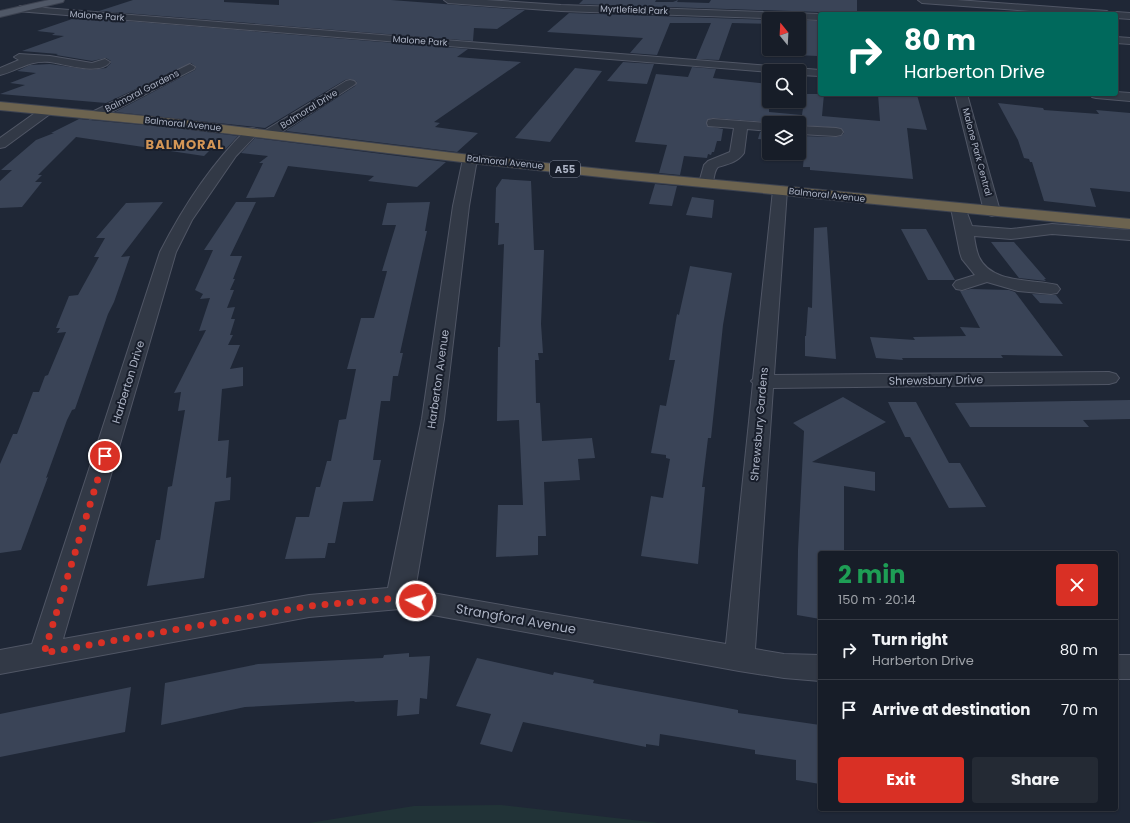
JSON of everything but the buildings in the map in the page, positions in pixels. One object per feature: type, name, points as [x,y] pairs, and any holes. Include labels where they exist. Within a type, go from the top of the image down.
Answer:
[{"type":"highway","name":"Balmoral Avenue","points":[[0,106],[260,133],[470,159],[1130,224]]},
{"type":"main road","points":[[0,14],[60,0]]},
{"type":"street","name":"Myrtlefield Park","points":[[448,0],[560,8],[818,17]]},
{"type":"street","points":[[922,0],[1081,12]]},
{"type":"street","name":"Malone Park","points":[[20,9],[818,73]]},
{"type":"street","points":[[1118,15],[1130,16]]},
{"type":"street","points":[[1118,40],[1130,41]]},
{"type":"street","points":[[19,57],[93,66],[105,62]]},
{"type":"street","points":[[0,72],[34,58]]},
{"type":"street","name":"Balmoral Gardens","points":[[94,116],[190,67]]},
{"type":"street","name":"Balmoral Drive","points":[[260,133],[350,83]]},
{"type":"street","name":"Malone Park Central","points":[[962,96],[992,211]]},
{"type":"street","points":[[1118,96],[1130,97]]},
{"type":"street","points":[[0,144],[46,111]]},
{"type":"street","points":[[713,123],[762,126]]},
{"type":"street","points":[[706,183],[709,168],[713,164],[733,157],[736,153],[741,125]]},
{"type":"street","points":[[806,130],[836,132]]},
{"type":"street","name":"Harberton Drive","points":[[44,653],[168,252],[184,220],[230,153],[260,133]]},
{"type":"street","name":"Harberton Avenue","points":[[400,598],[433,418],[461,206],[470,159]]},
{"type":"street","name":"Shrewsbury Gardens","points":[[739,659],[762,381],[780,190]]},
{"type":"street","points":[[960,208],[971,259],[988,276],[1016,285],[1051,289]]},
{"type":"street","points":[[965,230],[1011,234],[1052,229],[1099,238],[1130,235]]},
{"type":"street","points":[[962,284],[988,276]]},
{"type":"street","name":"Shrewsbury Drive","points":[[762,381],[1109,378]]},
{"type":"street","name":"Strangford Avenue","points":[[0,662],[309,606],[400,598],[739,659],[784,666],[818,668]]},
{"type":"street","points":[[1118,667],[1130,667]]},
{"type":"shaded area","points":[[501,805],[659,823],[309,823],[414,806]]},
{"type":"district","name":"BALMORAL","points":[[185,144]]},
{"type":"route","points":[[105,456],[44,653],[309,606],[361,600],[400,598],[416,601]]}]
